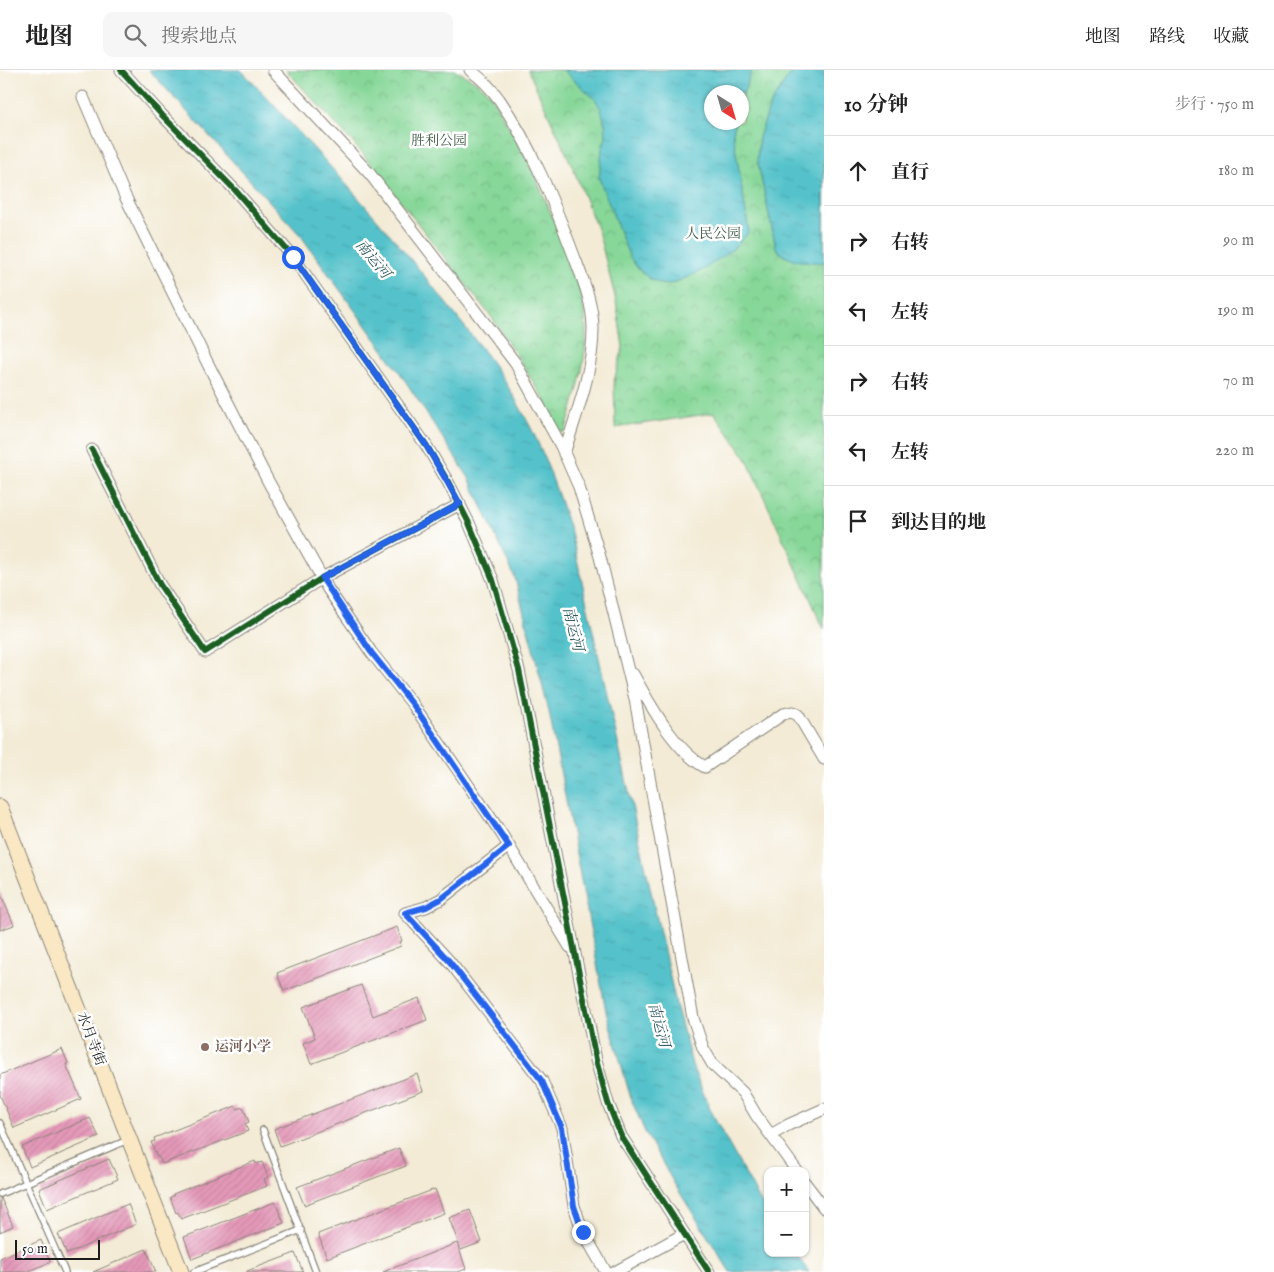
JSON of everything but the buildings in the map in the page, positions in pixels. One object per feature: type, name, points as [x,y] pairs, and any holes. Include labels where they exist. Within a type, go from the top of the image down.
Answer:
[{"type":"street","points":[[121,70],[235,190],[293,257],[426,445],[460,504],[493,580],[520,670],[596,1060],[608,1103],[621,1136],[709,1272]]},
{"type":"street","points":[[273,70],[370,174],[485,322],[516,364],[564,454],[579,487],[600,557],[626,661],[693,1018],[703,1048],[713,1065],[742,1093],[794,1167]]},
{"type":"street","points":[[470,70],[483,79],[513,122],[554,202],[591,303],[593,327],[590,358],[584,387],[564,454]]},
{"type":"street","points":[[83,97],[124,196],[268,481],[322,578],[371,652],[414,706],[509,846],[575,955]]},
{"type":"street","points":[[92,450],[160,585],[205,652],[322,578],[460,504]]},
{"type":"street","points":[[626,661],[667,730],[691,757],[705,767],[783,714],[792,712],[798,715],[824,759]]},
{"type":"street","name":"水月寺街","points":[[0,807],[180,1272]]},
{"type":"street","points":[[509,846],[441,899],[426,907],[405,913],[450,962],[542,1081],[562,1128],[574,1206],[583,1232],[606,1272]]},
{"type":"street","points":[[771,1136],[788,1124],[824,1109]]},
{"type":"street","points":[[809,1188],[824,1208]]},
{"type":"street","points":[[615,1272],[684,1234]]},
{"type":"lane","points":[[0,1123],[65,1272]]},
{"type":"lane","points":[[263,1130],[316,1272]]},
{"type":"lane","points":[[0,1194],[130,1139]]},
{"type":"lane","points":[[194,1272],[301,1230]]},
{"type":"green space","name":"胜利公园","points":[[286,70],[455,70],[476,82],[489,94],[518,142],[537,180],[576,275],[580,290],[586,335],[584,360],[565,432],[561,432],[541,394],[493,319],[363,154]]},
{"type":"green space","name":"人民公园","points":[[528,70],[824,70],[824,629],[746,458],[714,413],[615,428],[614,381],[623,347],[616,301],[599,234],[573,168]]},
{"type":"water","name":"南运河","points":[[149,70],[241,70],[322,157],[425,276],[498,371],[531,427],[544,456],[571,532],[676,1004],[693,1068],[712,1114],[764,1208],[764,1257],[798,1257],[809,1272],[730,1272],[675,1185],[645,1132],[631,1099],[606,1011],[549,712],[515,578],[469,478],[400,373],[301,236]]},
{"type":"water","points":[[563,70],[752,70],[746,85],[704,85],[704,130],[734,130],[749,232],[733,249],[703,270],[674,283],[663,285],[650,279],[639,270],[629,256],[599,178],[602,149],[606,137],[605,123],[596,100]]},
{"type":"water","points":[[795,70],[824,70],[824,263],[791,259],[780,253],[776,248],[757,159],[759,137],[770,105],[788,77]]},
{"type":"cycle path","points":[[121,70],[235,190],[293,257],[426,445],[469,523],[493,580],[519,670],[596,1060],[608,1103],[621,1136],[709,1272]]},
{"type":"cycle path","points":[[92,450],[160,585],[205,652],[322,578],[460,504]]},
{"type":"place","name":"运河小学","points":[[205,1047]]},
{"type":"route","points":[[293,257],[403,410],[426,445],[460,504],[322,578],[371,652],[414,706],[509,846],[441,899],[426,907],[405,913],[450,962],[542,1081],[562,1128],[574,1206],[583,1232]]}]
